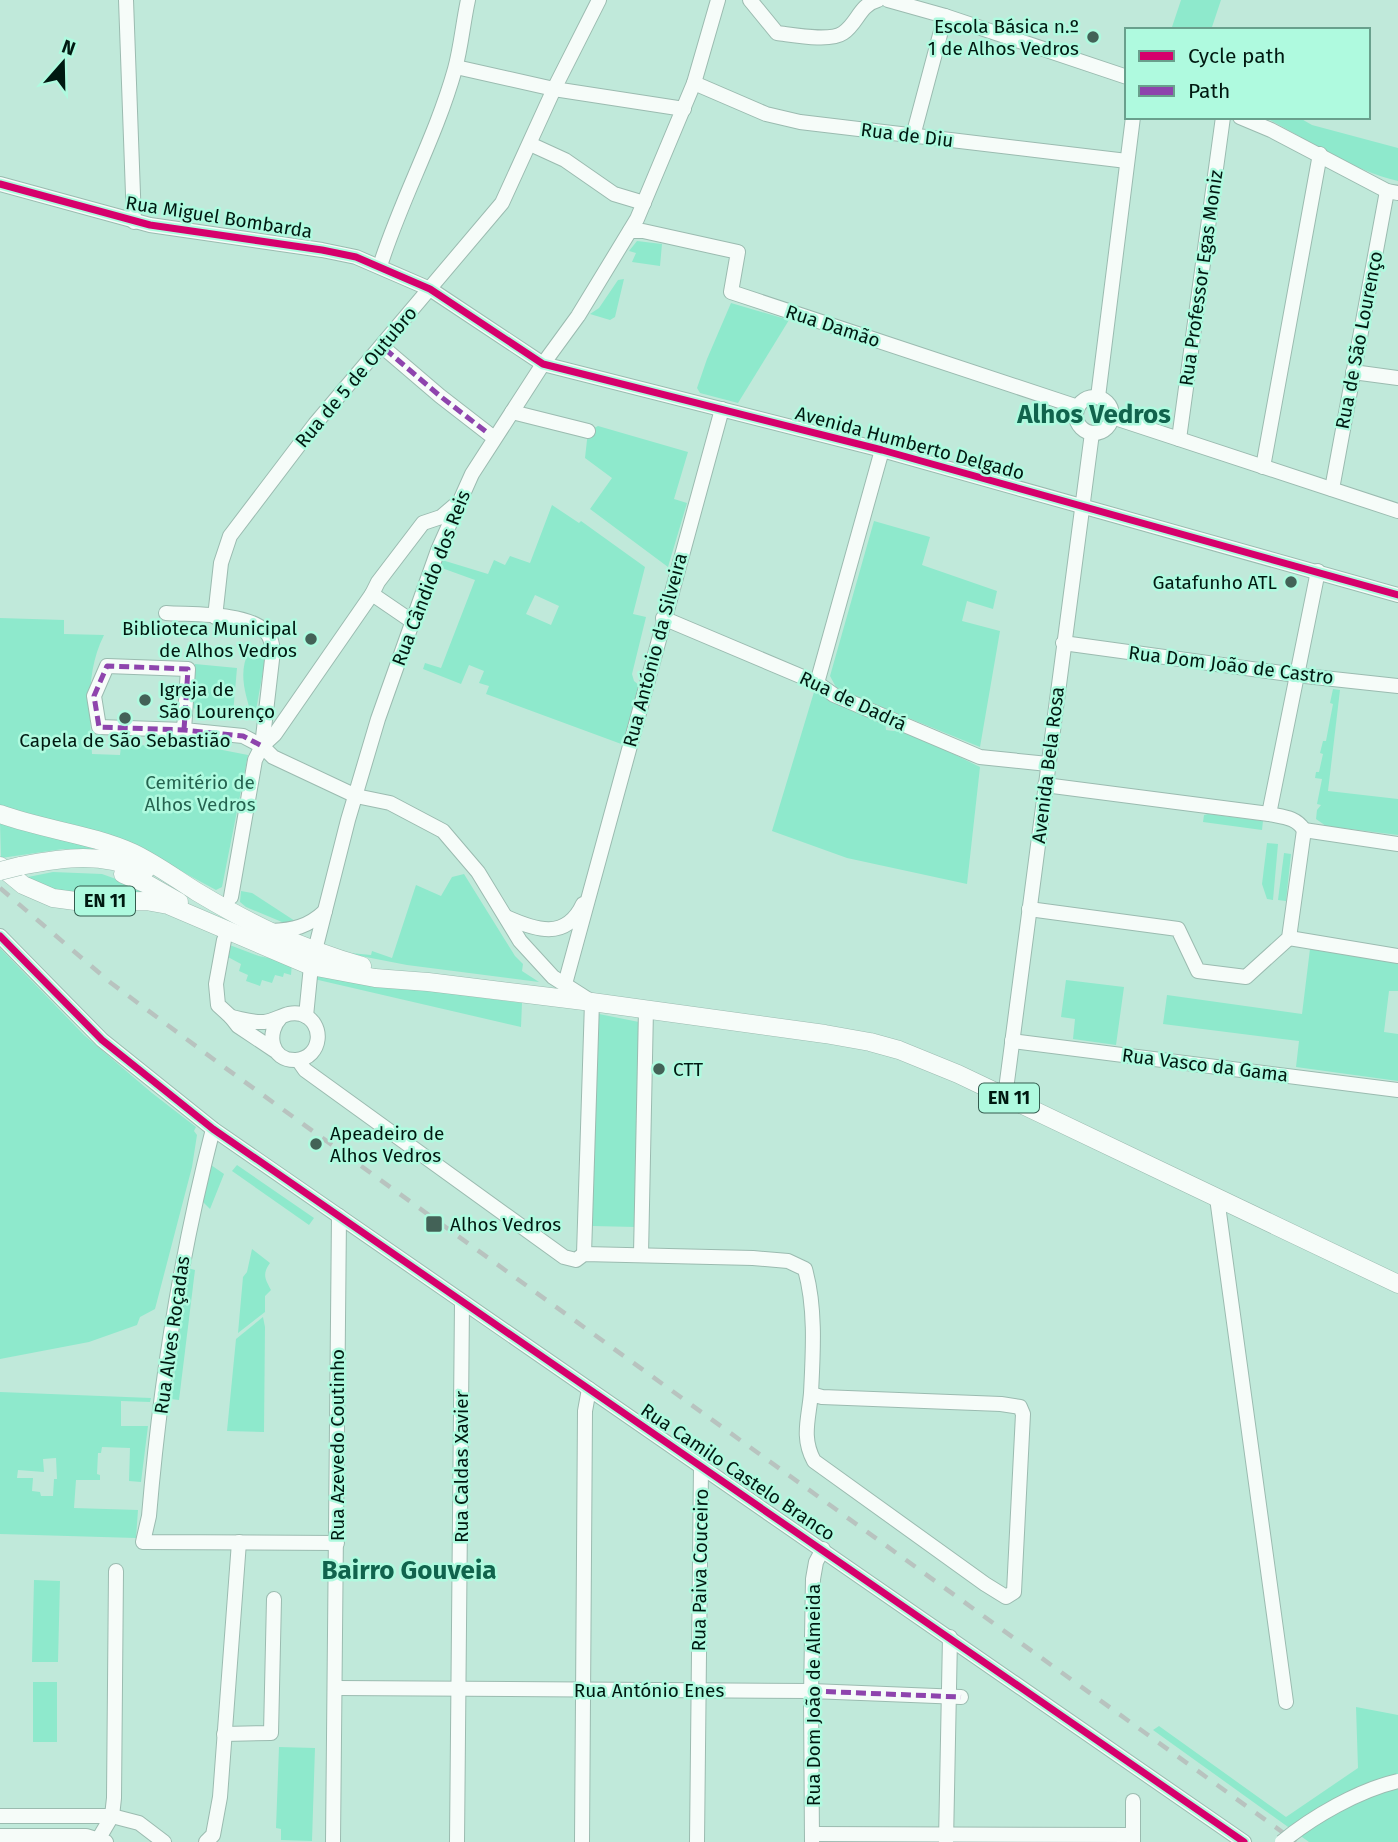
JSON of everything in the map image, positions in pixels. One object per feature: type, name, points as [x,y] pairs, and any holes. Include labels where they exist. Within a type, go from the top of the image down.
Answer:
[{"type":"main road","name":"EN 11","points":[[0,814],[29,825],[104,842],[155,865],[314,959]]},
{"type":"main road","points":[[0,868],[96,857],[118,861],[197,892]]},
{"type":"main road","points":[[46,861],[90,866],[124,874],[187,906],[219,932]]},
{"type":"main road","name":"EN 11","points":[[0,868],[23,885],[52,898],[83,902],[146,901],[168,905],[219,932],[314,959],[428,982],[646,1009],[870,1042],[929,1061],[1398,1284]]},
{"type":"street","points":[[126,0],[134,222]]},
{"type":"street","points":[[380,266],[392,228],[447,95],[456,67],[468,0]]},
{"type":"street","name":"Rua de 5 de Outubro","points":[[215,617],[221,563],[230,536],[316,424],[502,203],[554,89],[599,0]]},
{"type":"street","name":"Rua Cândido dos Reis","points":[[306,1016],[314,959],[348,820],[378,719],[438,550],[472,474],[543,364],[578,316],[630,231],[684,110],[718,0]]},
{"type":"street","points":[[750,0],[778,33],[832,37],[842,34],[869,2],[878,0]]},
{"type":"street","points":[[888,0],[945,16],[1125,76]]},
{"type":"street","points":[[912,136],[945,16]]},
{"type":"street","points":[[456,67],[554,89],[684,110]]},
{"type":"street","name":"Rua de Diu","points":[[694,83],[778,117],[800,122],[1127,161]]},
{"type":"street","points":[[1098,397],[1133,119]]},
{"type":"street","name":"Rua Professor Egas Moniz","points":[[1179,439],[1223,119]]},
{"type":"street","points":[[1245,119],[1393,192]]},
{"type":"street","points":[[530,144],[565,160],[614,194],[644,203]]},
{"type":"street","points":[[1263,467],[1320,154]]},
{"type":"street","name":"Rua Miguel Bombarda","points":[[0,184],[134,222],[335,252],[380,266],[430,289]]},
{"type":"street","name":"Rua de São Lourenço","points":[[1332,489],[1353,372],[1393,192]]},
{"type":"street","name":"Rua Damão","points":[[630,231],[643,231],[738,252],[731,292],[1078,407]]},
{"type":"street","name":"Avenida Humberto Delgado","points":[[430,289],[543,364],[882,450],[1398,595]]},
{"type":"street","points":[[385,349],[489,434]]},
{"type":"street","points":[[1353,372],[1398,377]]},
{"type":"street","points":[[1098,397],[1110,406],[1112,417],[1106,428],[1092,433],[1085,431],[1077,422],[1078,407],[1083,400],[1098,397]]},
{"type":"street","name":"Rua António da Silveira","points":[[565,984],[722,409]]},
{"type":"street","points":[[512,412],[588,431]]},
{"type":"street","points":[[1112,417],[1398,511]]},
{"type":"street","name":"Avenida Bela Rosa","points":[[1005,1097],[1092,433]]},
{"type":"street","points":[[817,683],[882,450]]},
{"type":"street","points":[[262,746],[275,734],[378,582],[423,523],[440,517],[460,501]]},
{"type":"street","points":[[1269,814],[1318,571]]},
{"type":"street","points":[[372,594],[413,622]]},
{"type":"street","points":[[166,613],[253,622],[266,632],[272,642],[262,746],[255,760],[231,897]]},
{"type":"street","name":"Rua de Dadrá","points":[[663,618],[817,683],[834,695],[980,757],[1048,764]]},
{"type":"street","name":"Rua Dom João de Castro","points":[[1063,643],[1398,686]]},
{"type":"street","points":[[184,730],[188,669],[107,666],[94,696],[99,727],[184,730],[243,736],[262,746],[273,757],[356,796],[390,803],[443,831],[478,872],[520,941],[553,977],[592,1002],[584,1254]]},
{"type":"street","points":[[1029,909],[1178,929],[1198,971],[1246,976],[1289,938],[1304,830],[1293,819],[1269,814],[1045,785]]},
{"type":"street","points":[[1304,830],[1398,844]]},
{"type":"street","name":"Rua António da Silveira","points":[[506,917],[524,925],[554,930],[569,922],[581,910],[590,891]]},
{"type":"street","points":[[266,931],[299,929],[313,923],[326,910]]},
{"type":"street","points":[[219,932],[216,984],[218,1005],[238,1026],[283,1057],[298,1060],[311,1053],[318,1040],[315,1025],[306,1016],[296,1013],[265,1023],[231,1017]]},
{"type":"street","name":"Rua Camilo Castelo Branco","points":[[0,936],[102,1040],[213,1129],[1244,1842]]},
{"type":"street","points":[[1289,938],[1398,956]]},
{"type":"street","points":[[641,1254],[646,1009]]},
{"type":"street","points":[[277,1052],[271,1037],[272,1029],[281,1017]]},
{"type":"street","name":"Rua Vasco da Gama","points":[[1012,1041],[1398,1090]]},
{"type":"street","points":[[298,1060],[305,1070],[564,1257],[576,1260],[584,1254],[641,1254],[753,1258],[788,1261],[805,1269],[812,1294],[811,1394],[807,1447],[814,1461],[985,1584],[1006,1597],[1014,1592],[1023,1415],[1020,1408],[1001,1404],[811,1394]]},
{"type":"street","name":"Rua Alves Roçadas","points":[[213,1129],[190,1224],[172,1321],[149,1516],[143,1542],[239,1542]]},
{"type":"street","points":[[1217,1198],[1286,1702]]},
{"type":"street","name":"Rua Azevedo Coutinho","points":[[333,1842],[339,1216]]},
{"type":"street","name":"Rua Caldas Xavier","points":[[457,1842],[462,1301]]},
{"type":"street","points":[[582,1842],[585,1411],[589,1389]]},
{"type":"street","name":"Rua Paiva Couceiro","points":[[696,1842],[701,1467]]},
{"type":"street","points":[[206,1842],[213,1835],[218,1810],[239,1542],[337,1542]]},
{"type":"street","name":"Rua Dom João de Almeida","points":[[812,1838],[814,1569],[823,1549]]},
{"type":"street","points":[[0,1836],[102,1840],[112,1816],[114,1798],[116,1571]]},
{"type":"street","points":[[224,1734],[271,1733],[274,1599]]},
{"type":"street","points":[[946,1838],[955,1696],[950,1637]]},
{"type":"street","name":"Rua António Enes","points":[[336,1688],[811,1691],[955,1696]]},
{"type":"street","points":[[1282,1842],[1300,1827],[1340,1805],[1398,1781]]},
{"type":"street","points":[[812,1838],[1133,1839],[1133,1801]]},
{"type":"street","points":[[0,1816],[112,1816],[139,1823],[163,1842]]},
{"type":"green space","points":[[1181,0],[1221,0],[1212,28],[1172,28]]},
{"type":"green space","points":[[1268,119],[1302,119],[1312,125],[1398,148],[1398,181],[1346,162]]},
{"type":"green space","points":[[637,241],[662,244],[660,266],[632,262],[636,253],[629,251]]},
{"type":"green space","points":[[624,279],[615,317],[610,320],[590,314],[599,308],[618,280]]},
{"type":"green space","points":[[731,303],[789,320],[738,403],[700,393],[697,388]]},
{"type":"green space","points":[[598,426],[688,452],[674,499],[687,503],[668,567],[590,509],[612,478],[585,458],[588,431]]},
{"type":"green space","points":[[552,505],[579,523],[581,521],[645,567],[633,614],[646,617],[632,674],[634,681],[640,686],[624,745],[486,694],[489,686],[479,683],[484,671],[469,665],[461,684],[423,669],[425,663],[441,668],[475,580],[439,567],[442,560],[488,574],[494,560],[505,565],[510,556],[530,563]],"holes":[[[535,595],[559,606],[551,625],[526,614]]]},
{"type":"green space","points":[[874,521],[930,537],[922,565],[997,591],[993,609],[967,601],[962,621],[1000,631],[980,747],[837,689],[830,676]]},
{"type":"green space","name":"Cemitério de Alhos Vedros","points":[[0,618],[64,620],[64,634],[104,635],[91,679],[92,754],[120,755],[121,746],[192,744],[248,755],[222,887],[216,890],[133,845],[0,809]]},
{"type":"green space","points":[[249,651],[266,654],[255,716],[252,716],[247,700],[243,675]]},
{"type":"green space","points":[[195,664],[237,668],[233,714],[206,712],[190,707]]},
{"type":"green space","points":[[1333,689],[1340,690],[1328,791],[1398,799],[1398,835],[1326,826],[1316,819],[1321,805],[1317,804],[1322,779],[1315,778],[1323,754],[1320,753],[1323,741],[1326,741]]},
{"type":"green space","points":[[814,692],[885,721],[886,730],[894,731],[900,728],[980,767],[967,884],[847,858],[772,831]]},
{"type":"green space","points":[[1204,815],[1263,821],[1262,830],[1203,822]]},
{"type":"green space","points":[[0,822],[107,851],[63,849],[1,858]]},
{"type":"green space","points":[[1267,843],[1278,844],[1273,900],[1267,899],[1262,884]]},
{"type":"green space","points":[[1284,853],[1291,854],[1286,901],[1278,900]]},
{"type":"green space","points":[[53,872],[102,874],[144,889],[142,895],[72,895],[23,878]]},
{"type":"green space","points":[[464,874],[515,956],[523,964],[522,971],[539,982],[407,965],[340,952],[371,955],[372,951],[392,958],[416,885],[441,896],[452,877]]},
{"type":"green space","points":[[241,891],[252,893],[295,921],[289,925],[246,907],[240,902]]},
{"type":"green space","points":[[227,944],[259,956],[292,963],[291,975],[275,975],[272,983],[262,980],[260,986],[246,981],[248,975],[239,971],[241,964],[226,956]]},
{"type":"green space","points":[[0,948],[84,1035],[196,1127],[194,1131],[197,1135],[192,1167],[155,1309],[140,1317],[137,1325],[89,1342],[0,1359]]},
{"type":"green space","points":[[1310,949],[1398,963],[1398,991],[1389,991],[1384,1032],[1398,1034],[1398,1081],[1296,1067],[1299,1041],[1163,1024],[1167,995],[1302,1014]]},
{"type":"green space","points":[[318,976],[522,1003],[521,1027],[314,979]]},
{"type":"green space","points":[[1066,980],[1124,987],[1116,1045],[1073,1039],[1075,1019],[1061,1017]]},
{"type":"green space","points":[[599,1014],[639,1022],[636,1227],[592,1226]]},
{"type":"green space","points":[[211,1165],[224,1174],[210,1209],[202,1201]]},
{"type":"green space","points":[[237,1165],[314,1218],[309,1225],[232,1171]]},
{"type":"green space","points":[[252,1249],[270,1263],[265,1276],[271,1290],[265,1296],[265,1312],[238,1333],[243,1277],[247,1272]]},
{"type":"green space","points":[[188,1268],[195,1270],[179,1400],[171,1399]]},
{"type":"green space","points":[[263,1317],[264,1432],[227,1431],[236,1339]]},
{"type":"green space","points":[[0,1392],[151,1398],[150,1402],[121,1401],[121,1426],[148,1426],[141,1482],[129,1481],[130,1448],[102,1447],[101,1453],[98,1453],[97,1474],[100,1475],[100,1480],[76,1480],[74,1508],[138,1510],[136,1538],[0,1534]],"holes":[[[56,1458],[57,1479],[54,1479],[53,1496],[41,1496],[40,1492],[32,1491],[33,1478],[17,1478],[18,1470],[44,1472],[43,1459]]]},
{"type":"green space","points":[[34,1580],[60,1581],[58,1662],[32,1662]]},
{"type":"green space","points":[[33,1682],[57,1682],[57,1742],[33,1742]]},
{"type":"green space","points":[[1356,1707],[1398,1715],[1398,1842],[1309,1842],[1153,1730],[1159,1726],[1286,1817],[1358,1768]]},
{"type":"green space","points":[[279,1747],[315,1748],[312,1841],[281,1840],[281,1829],[276,1828]]},
{"type":"railway","points":[[0,888],[111,983],[220,1064],[1296,1842]]},
{"type":"marked path","points":[[385,349],[489,434]]},
{"type":"marked path","points":[[184,730],[188,669],[107,666],[94,696],[99,727],[184,730],[243,736],[262,746]]},
{"type":"marked path","points":[[811,1691],[961,1697]]},
{"type":"cycle path","points":[[0,184],[150,225],[356,257],[430,289],[543,364],[882,450],[1398,595]]},
{"type":"cycle path","points":[[0,936],[102,1040],[213,1129],[1244,1842]]},
{"type":"place","name":"Escola Básica n.º 1 de Alhos Vedros","points":[[1093,37]]},
{"type":"place","name":"Gatafunho ATL","points":[[1291,582]]},
{"type":"place","name":"Biblioteca Municipal de Alhos Vedros","points":[[311,639]]},
{"type":"place","name":"Igreja de São Lourenço","points":[[145,700]]},
{"type":"place","name":"Capela de São Sebastião","points":[[125,718]]},
{"type":"place","name":"CTT","points":[[659,1069]]},
{"type":"place","name":"Apeadeiro de Alhos Vedros","points":[[316,1144]]},
{"type":"place","name":"Alhos Vedros","points":[[434,1224]]},
{"type":"district","name":"Alhos Vedros","points":[[1094,414]]},
{"type":"district","name":"Bairro Gouveia","points":[[409,1570]]}]
